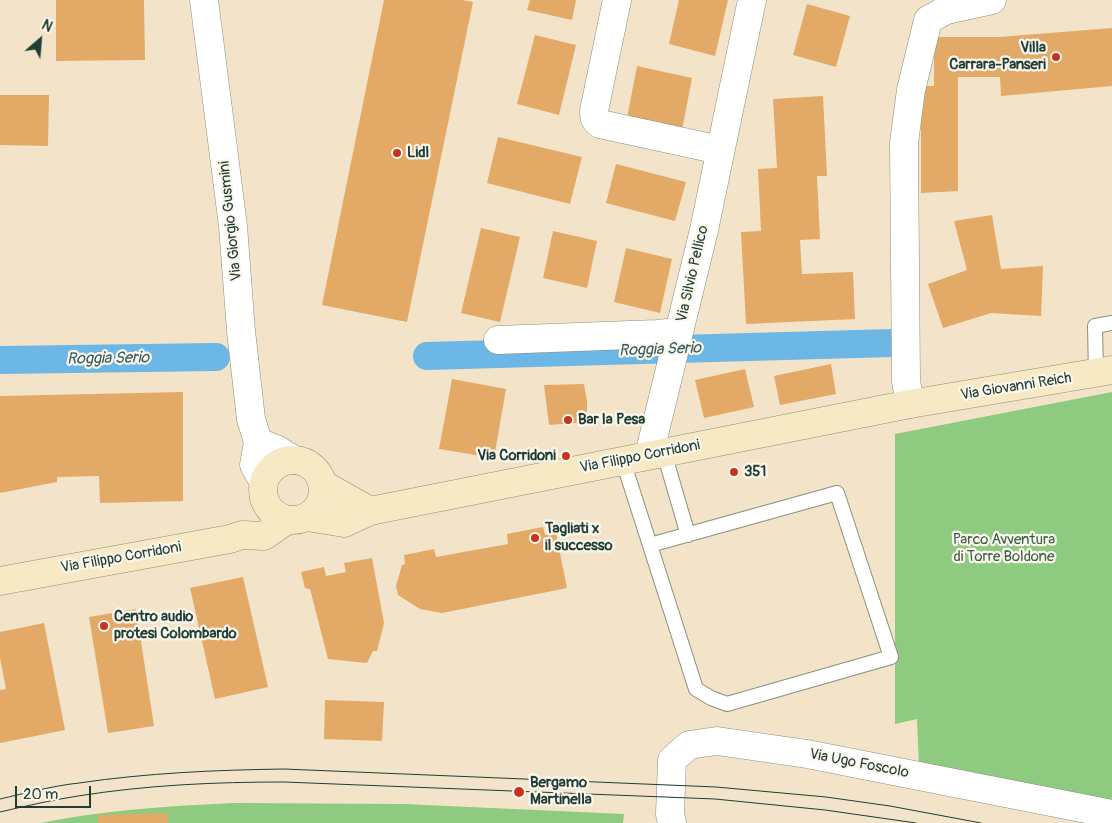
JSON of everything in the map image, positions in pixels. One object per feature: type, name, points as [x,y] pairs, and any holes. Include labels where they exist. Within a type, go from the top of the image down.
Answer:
[{"type":"street","name":"Via Giorgio Gusmini","points":[[204,0],[233,226],[241,331],[251,419],[258,442],[254,465],[264,491]]},
{"type":"street","points":[[617,0],[594,110],[596,122],[720,150]]},
{"type":"street","name":"Via Silvio Pellico","points":[[645,456],[669,378],[704,230],[752,0]]},
{"type":"street","points":[[915,403],[906,381],[904,143],[911,90],[928,20],[946,10],[992,0]]},
{"type":"street","points":[[498,340],[680,332]]},
{"type":"street","name":"Via Giovanni Reich","points":[[915,403],[1104,372]]},
{"type":"street","name":"Via Filippo Corridoni","points":[[264,491],[274,513],[297,519],[344,523],[370,511],[915,403]]},
{"type":"street","points":[[258,442],[278,450],[294,460]]},
{"type":"street","points":[[242,536],[248,516],[264,491],[268,472],[275,465],[284,461],[304,462],[319,474],[322,484],[370,511]]},
{"type":"street","name":"Via Filippo Corridoni","points":[[0,581],[242,536],[264,536],[314,511],[320,504],[323,494],[322,484]]},
{"type":"street","name":"Via Ugo Foscolo","points":[[672,823],[670,814],[672,760],[689,746],[717,741],[807,754],[1112,814]]},
{"type":"lane","points":[[1104,372],[1095,326],[1112,323]]},
{"type":"lane","points":[[645,456],[688,535]]},
{"type":"lane","points":[[645,456],[650,545],[696,690],[727,704],[890,657],[837,493],[650,545]]},
{"type":"green space","name":"Parco Avventura di Torre Boldone","points":[[1112,392],[1112,804],[919,767],[917,719],[895,724],[895,434]]},
{"type":"green space","points":[[234,803],[403,804],[624,814],[623,823],[41,823],[137,809]]},
{"type":"building","points":[[56,0],[144,0],[145,60],[56,61]]},
{"type":"building","name":"Lidl","points":[[384,0],[462,0],[473,2],[407,322],[322,305]]},
{"type":"building","points":[[530,0],[576,0],[572,20],[527,10]]},
{"type":"building","points":[[679,0],[728,0],[715,56],[669,44]]},
{"type":"building","points":[[807,4],[850,16],[836,67],[793,55]]},
{"type":"building","points":[[1112,28],[1112,86],[1001,96],[1000,77],[958,77],[958,191],[921,193],[921,86],[934,86],[934,37],[999,37]]},
{"type":"building","points":[[535,35],[576,45],[559,115],[517,104]]},
{"type":"building","points":[[637,66],[692,78],[682,130],[627,118]]},
{"type":"building","points":[[0,95],[49,95],[48,146],[0,145]]},
{"type":"building","points":[[823,96],[827,176],[817,176],[820,239],[800,240],[802,274],[853,272],[855,319],[746,324],[741,232],[761,231],[758,169],[777,168],[773,99]]},
{"type":"building","points":[[498,137],[582,157],[570,204],[487,183]]},
{"type":"building","points":[[616,164],[686,182],[675,221],[606,203]]},
{"type":"building","points":[[992,215],[1001,269],[1043,266],[1041,316],[991,313],[943,328],[928,284],[967,270],[954,221]]},
{"type":"building","points":[[481,228],[520,237],[500,322],[461,313]]},
{"type":"building","points":[[553,231],[597,241],[587,288],[543,278]]},
{"type":"building","points":[[626,248],[672,259],[660,313],[614,302]]},
{"type":"building","points":[[831,364],[836,394],[780,405],[774,376]]},
{"type":"building","points":[[745,369],[754,407],[704,418],[695,380]]},
{"type":"building","points":[[452,379],[506,389],[494,458],[439,449]]},
{"type":"building","points":[[584,384],[587,401],[587,422],[549,425],[544,385]]},
{"type":"building","points":[[183,392],[183,501],[100,503],[99,476],[57,477],[57,482],[0,493],[0,396]]},
{"type":"building","points":[[543,527],[545,535],[556,533],[567,588],[442,613],[420,609],[398,595],[396,586],[402,565],[405,564],[404,555],[434,549],[436,557],[508,544],[507,534]]},
{"type":"building","points":[[372,558],[384,623],[377,651],[373,651],[367,663],[328,659],[310,589],[305,588],[301,572],[324,567],[326,576],[346,572],[344,563]]},
{"type":"building","points":[[243,577],[268,687],[215,699],[190,588]]},
{"type":"building","points":[[136,609],[154,726],[108,733],[89,617]]},
{"type":"building","points":[[44,623],[65,730],[0,743],[0,690],[6,689],[0,658],[0,632]]},
{"type":"building","points":[[325,700],[384,702],[382,741],[324,739]]},
{"type":"building","points":[[167,813],[168,823],[98,823],[98,815]]},
{"type":"waterway","name":"Roggia Serio","points":[[427,356],[893,343]]},
{"type":"waterway","name":"Roggia Serio","points":[[0,360],[216,357]]},
{"type":"tram line","points":[[0,799],[59,786],[156,774],[284,769],[716,787],[826,797],[890,806],[981,823]]},
{"type":"tram line","points":[[0,812],[39,803],[130,789],[284,782],[715,799],[825,810],[916,823]]},
{"type":"place","name":"Villa Carrara-Panseri","points":[[1056,57]]},
{"type":"place","name":"Lidl","points":[[397,153]]},
{"type":"place","name":"Bar la Pesa","points":[[568,420]]},
{"type":"place","name":"Via Corridoni","points":[[566,456]]},
{"type":"place","name":"351","points":[[734,472]]},
{"type":"place","name":"Tagliati x il successo","points":[[535,538]]},
{"type":"place","name":"Centro audio protesi Colombardo","points":[[104,626]]},
{"type":"place","name":"Bergamo Martinella","points":[[519,792]]}]
